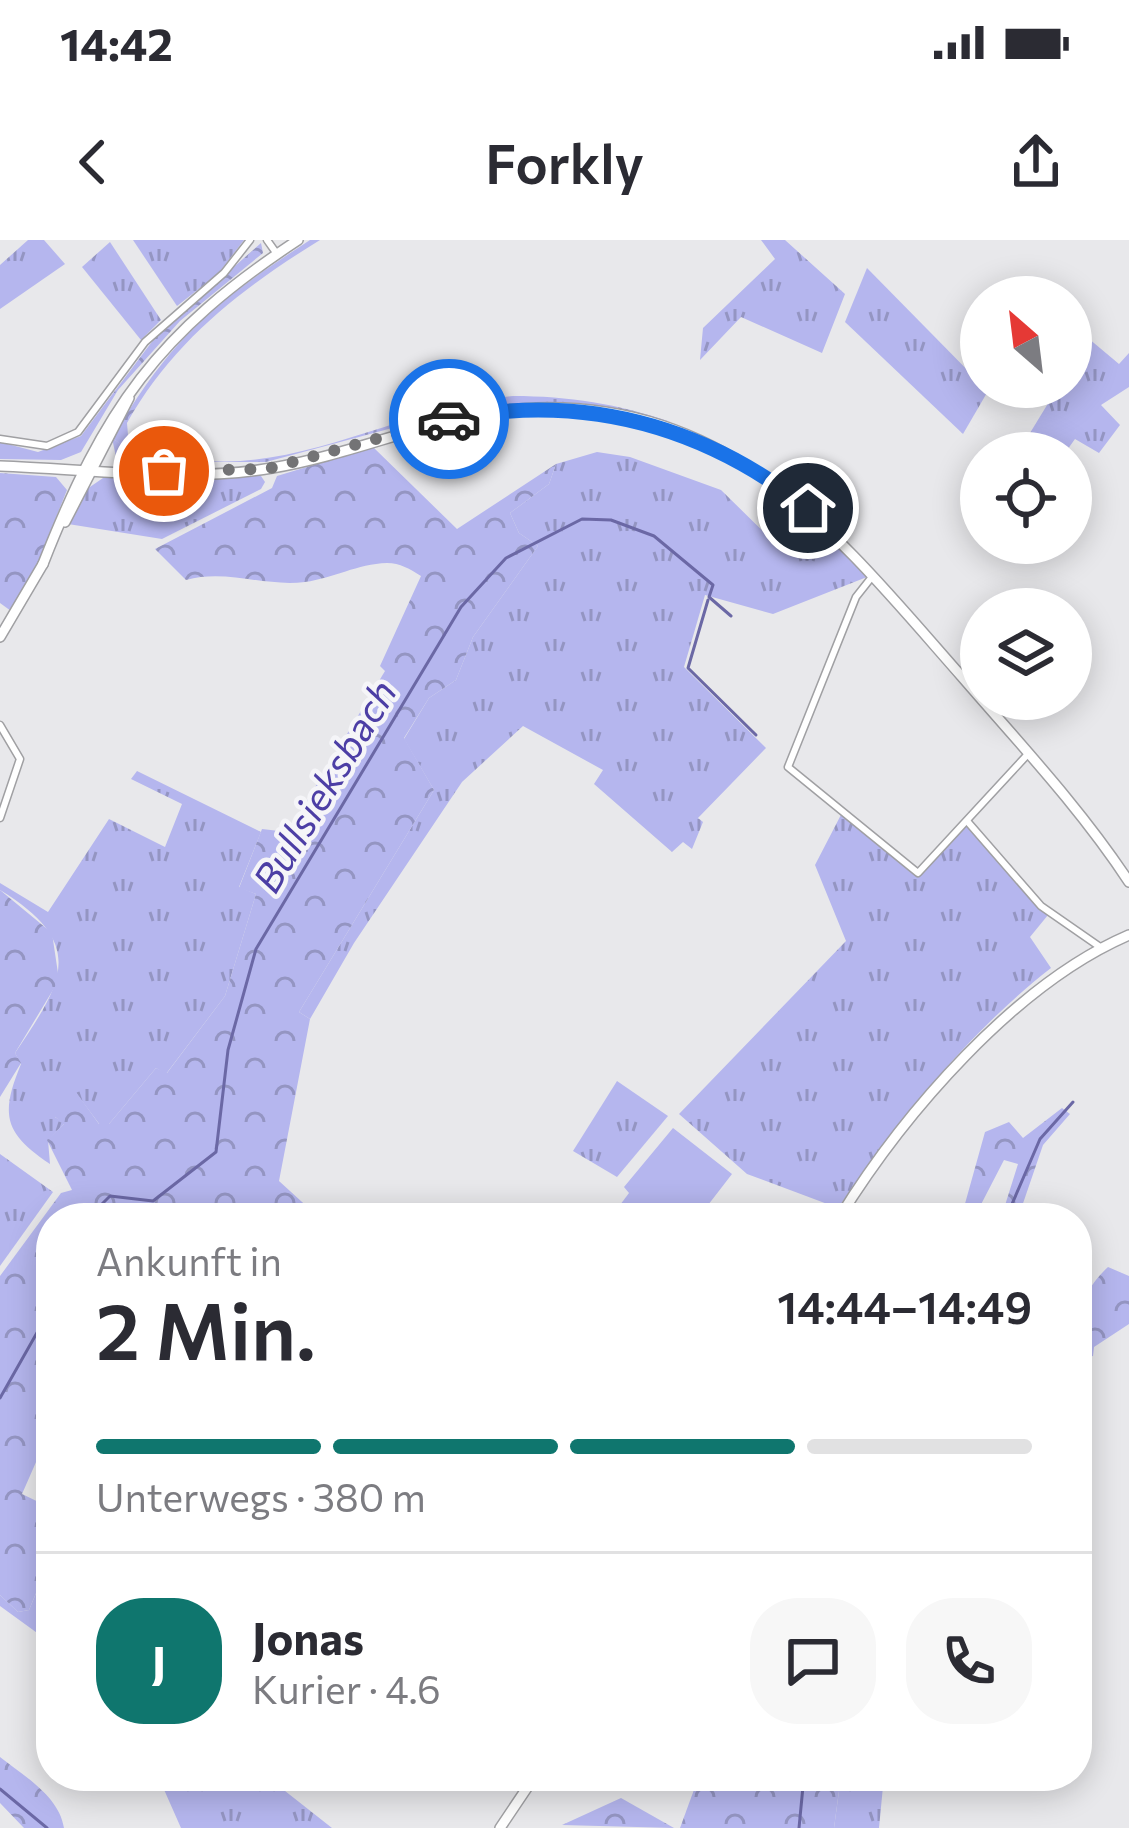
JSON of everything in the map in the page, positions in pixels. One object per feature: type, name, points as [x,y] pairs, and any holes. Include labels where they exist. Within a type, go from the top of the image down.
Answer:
[{"type":"main road","points":[[0,638],[140,378],[196,315],[298,240]]},
{"type":"main road","points":[[43,564],[71,494],[140,378]]},
{"type":"main road","points":[[0,466],[267,469],[473,414],[576,409],[669,428],[729,454],[808,508],[1029,753],[1129,882]]},
{"type":"main road","points":[[106,441],[113,459],[129,470]]},
{"type":"main road","points":[[55,468],[69,482],[71,494]]},
{"type":"main road","points":[[850,1203],[899,1134],[1029,998],[1100,947],[1129,935]]},
{"type":"main road","points":[[500,1828],[525,1791]]},
{"type":"street","points":[[0,439],[47,446],[78,432],[146,342],[224,273],[250,240]]},
{"type":"street","points":[[267,240],[277,254]]},
{"type":"street","points":[[873,575],[856,597],[788,767],[918,873],[1029,753]]},
{"type":"street","points":[[0,725],[20,759],[0,818]]},
{"type":"street","points":[[967,821],[1036,902],[1100,947]]},
{"type":"green space","points":[[28,240],[44,240],[65,264],[0,309],[0,265]]},
{"type":"green space","points":[[133,240],[244,240],[218,274],[177,306]]},
{"type":"green space","points":[[310,240],[320,240],[211,319],[165,367],[127,423],[128,435],[148,447],[143,460],[112,438],[154,374],[197,325],[246,283]]},
{"type":"green space","points":[[761,240],[785,240],[845,294],[822,353],[741,317],[700,360],[703,328],[775,259]]},
{"type":"green space","points":[[110,242],[161,320],[141,340],[82,267]]},
{"type":"green space","points":[[261,243],[263,253],[180,321],[118,390],[81,452],[61,460],[0,459],[0,442],[38,452],[81,436],[157,335]]},
{"type":"green space","points":[[867,268],[960,363],[960,408],[978,408],[964,432],[961,432],[845,322]]},
{"type":"green space","points":[[1092,341],[1119,364],[1129,353],[1129,387],[1101,405],[1120,425],[1099,453],[1092,449],[1092,432],[1031,432],[1045,408],[1092,408]]},
{"type":"green space","points":[[513,396],[593,402],[671,422],[581,403],[534,402],[433,417],[266,462],[131,462],[116,457],[112,438],[143,459],[148,447],[193,459],[238,461],[284,455],[468,403]]},
{"type":"green space","points":[[373,447],[457,529],[556,464],[549,484],[510,513],[519,533],[538,546],[473,637],[456,680],[429,698],[404,738],[434,790],[299,1012],[310,1019],[279,1181],[303,1203],[54,1203],[61,1193],[72,1190],[47,1140],[64,1124],[54,1116],[76,1092],[99,1124],[109,1124],[156,1068],[167,1073],[225,996],[256,894],[239,888],[262,829],[288,832],[385,671],[380,666],[421,576],[387,563],[305,582],[216,576],[186,580],[155,549],[272,488],[277,476]]},
{"type":"green space","points":[[597,452],[630,457],[721,490],[773,541],[810,516],[867,577],[773,614],[705,595],[684,667],[766,748],[698,818],[703,822],[692,849],[683,842],[672,852],[594,784],[603,770],[523,726],[462,782],[354,943],[310,1019],[299,1012],[434,790],[404,739],[429,698],[456,680],[473,637],[538,546],[519,533],[510,513],[549,484],[556,464]]},
{"type":"green space","points":[[0,473],[56,477],[67,490],[37,565],[11,611],[0,603]]},
{"type":"green space","points":[[261,476],[265,482],[261,489],[162,539],[68,524],[87,489],[103,478]]},
{"type":"green space","points":[[137,771],[261,832],[239,887],[256,894],[225,996],[166,1074],[156,1068],[109,1124],[100,1125],[76,1093],[55,1117],[65,1123],[48,1140],[50,1164],[15,1132],[9,1110],[21,1064],[15,1053],[55,984],[56,947],[46,928],[0,890],[0,883],[48,912],[109,819],[165,847],[182,804],[131,779]]},
{"type":"green space","points":[[844,809],[918,870],[963,822],[1048,915],[1030,937],[1051,968],[990,1021],[936,1080],[842,1203],[825,1203],[747,1174],[679,1114],[846,941],[815,865]]},
{"type":"green space","points":[[0,890],[52,933],[59,980],[15,1053],[21,1063],[0,1097]]},
{"type":"green space","points":[[617,1081],[668,1116],[617,1177],[573,1151]]},
{"type":"green space","points":[[1062,1108],[1070,1114],[1043,1145],[1023,1203],[1006,1203],[1018,1164],[1004,1160],[982,1203],[965,1203],[985,1132],[1009,1122],[1023,1138]]},
{"type":"green space","points":[[673,1128],[732,1174],[710,1203],[622,1203],[629,1193],[624,1187]]},
{"type":"green space","points":[[0,1154],[53,1192],[45,1203],[36,1203],[36,1216],[0,1266]]},
{"type":"green space","points":[[36,1227],[36,1462],[22,1494],[36,1501],[36,1593],[29,1610],[18,1612],[0,1595],[0,1276]]},
{"type":"green space","points":[[1108,1267],[1129,1276],[1129,1324],[1094,1347],[1092,1356],[1092,1286]]},
{"type":"green space","points":[[36,1593],[36,1632],[0,1606],[0,1595],[18,1612],[29,1610]]},
{"type":"green space","points":[[0,1757],[36,1785],[36,1791],[48,1796],[64,1828],[24,1828],[0,1803]]},
{"type":"green space","points":[[165,1791],[285,1791],[332,1828],[181,1828]]},
{"type":"green space","points":[[694,1791],[839,1791],[834,1828],[680,1828]]},
{"type":"green space","points":[[839,1791],[883,1791],[879,1828],[834,1828]]},
{"type":"green space","points":[[621,1798],[674,1828],[562,1825]]},
{"type":"waterway","name":"Bullsieksbach","points":[[103,1203],[110,1196],[153,1201],[216,1152],[228,1050],[256,949],[461,607],[506,558],[582,519],[611,520],[654,536],[713,585],[709,597],[731,616]]},
{"type":"waterway","name":"Bullsieksbach","points":[[708,600],[688,668],[756,735]]},
{"type":"waterway","points":[[1012,1203],[1040,1139],[1073,1102]]},
{"type":"waterway","name":"Bullsieksbach","points":[[0,1398],[36,1334]]},
{"type":"waterway","points":[[0,1789],[47,1828]]},
{"type":"waterway","points":[[799,1828],[803,1791]]},
{"type":"way so far","points":[[164,471],[267,469],[449,419]]},
{"type":"route","points":[[449,419],[539,408],[625,416],[669,428],[729,454],[772,479],[808,508]]}]
